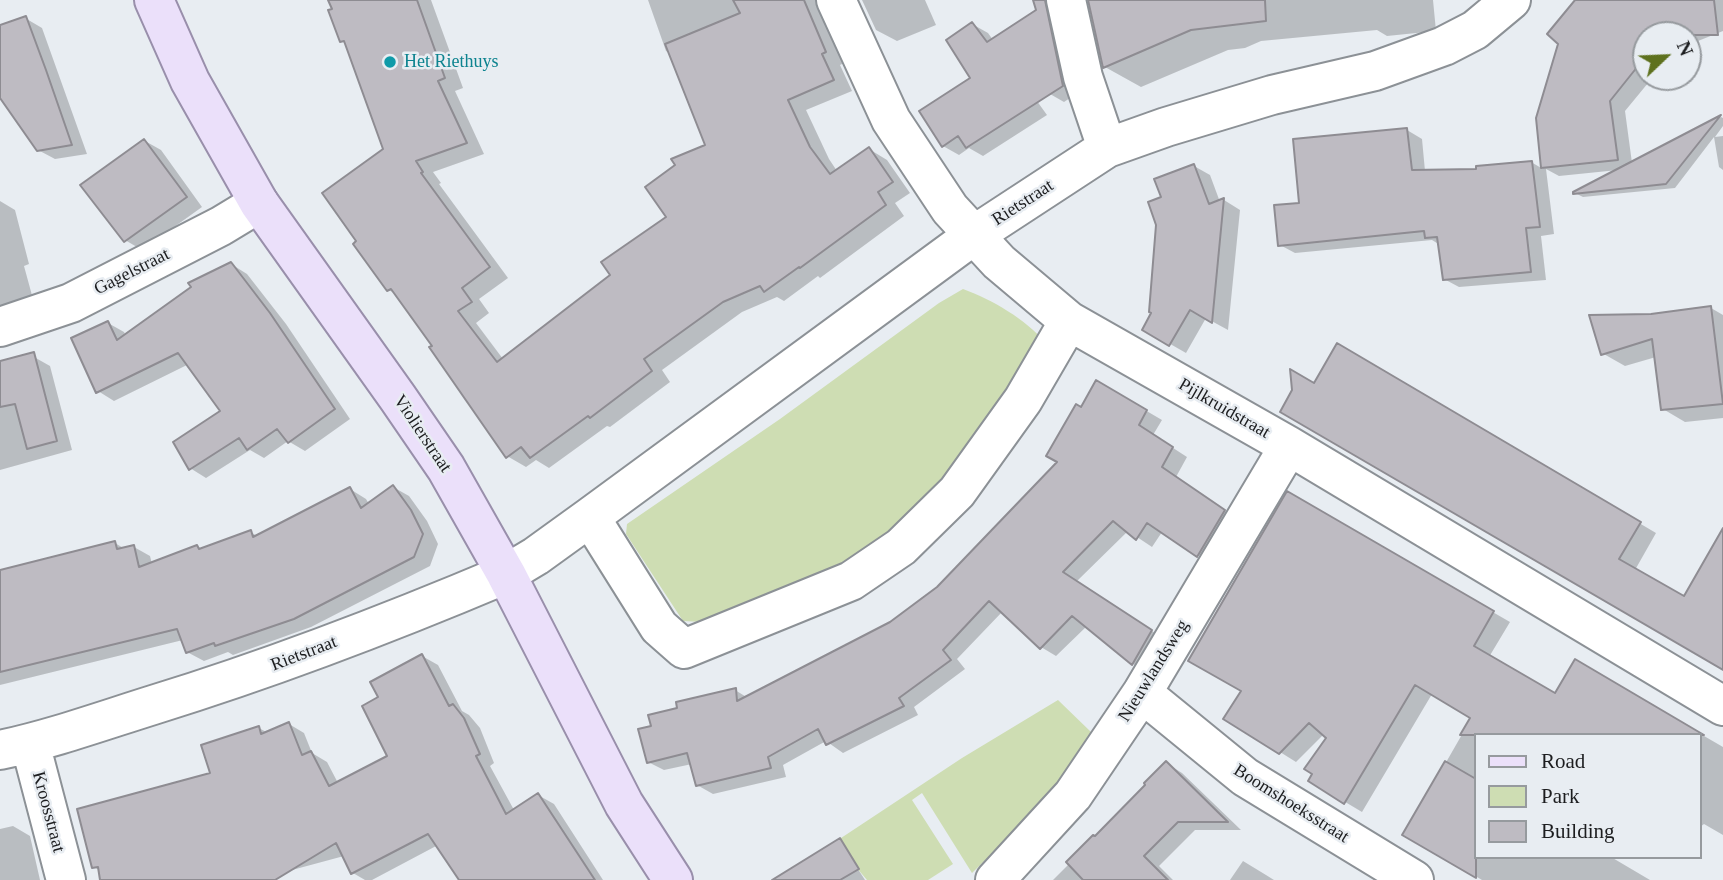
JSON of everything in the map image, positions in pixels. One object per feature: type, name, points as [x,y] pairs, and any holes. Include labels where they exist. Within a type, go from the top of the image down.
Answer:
[{"type":"main road","name":"Violierstraat","points":[[153,0],[190,81],[259,203],[446,468],[506,574],[624,804],[673,880]]},
{"type":"street","name":"Pijlkruidstraat","points":[[836,0],[891,120],[950,209],[999,262],[1069,321],[1289,446],[1723,706]]},
{"type":"street","points":[[1066,0],[1083,77],[1107,148]]},
{"type":"street","name":"Rietstraat","points":[[15,747],[274,666],[506,574],[590,517],[974,235],[1107,148],[1272,95],[1375,71],[1444,46],[1475,30],[1511,0]]},
{"type":"street","name":"Gagelstraat","points":[[0,327],[71,303],[221,226],[259,203]]},
{"type":"street","points":[[590,517],[659,627],[684,649],[851,581],[901,547],[957,492],[1023,401],[1069,321]]},
{"type":"street","name":"Nieuwlandsweg","points":[[995,880],[1073,795],[1142,693],[1289,446]]},
{"type":"street","name":"Boomshoeksstraat","points":[[1142,693],[1244,777],[1414,880]]},
{"type":"street","name":"Kroosstraat","points":[[15,747],[66,880]]},
{"type":"green space","points":[[963,289],[1008,311],[1046,343],[955,469],[866,554],[702,622],[683,621],[626,534],[627,524],[780,419],[939,303]]},
{"type":"green space","points":[[1058,700],[1091,732],[1055,786],[1016,830],[972,873],[922,793],[912,800],[953,864],[928,880],[867,880],[835,842],[962,758]]},
{"type":"building","points":[[328,0],[417,0],[445,78],[438,81],[467,143],[416,161],[423,172],[421,173],[490,267],[462,288],[472,302],[458,311],[497,362],[610,275],[601,262],[666,217],[645,187],[675,165],[671,159],[705,145],[665,44],[740,13],[733,0],[804,0],[826,52],[822,54],[834,80],[788,100],[810,147],[830,174],[869,147],[893,182],[878,192],[886,205],[764,292],[760,286],[723,302],[644,359],[652,371],[590,418],[588,416],[530,458],[521,447],[506,458],[429,347],[432,346],[391,289],[387,291],[353,244],[356,241],[322,193],[383,149],[344,41],[340,42],[328,10],[332,9]]},
{"type":"building","points":[[1033,0],[1045,0],[1063,86],[966,148],[958,136],[942,147],[919,111],[970,78],[946,40],[972,22],[987,42],[1036,10]]},
{"type":"building","points":[[1088,0],[1265,0],[1266,21],[1191,30],[1103,68]]},
{"type":"building","points":[[1575,0],[1714,0],[1718,35],[1702,35],[1702,21],[1632,21],[1632,74],[1610,101],[1618,160],[1541,168],[1536,118],[1558,44],[1547,34]]},
{"type":"building","points":[[26,16],[72,145],[37,151],[0,98],[0,25]]},
{"type":"building","points":[[1721,115],[1666,184],[1573,194],[1573,192]]},
{"type":"building","points":[[1407,128],[1412,170],[1476,169],[1476,166],[1532,161],[1540,227],[1526,228],[1531,272],[1443,280],[1437,237],[1425,238],[1424,231],[1278,246],[1274,205],[1299,203],[1293,139]]},
{"type":"building","points":[[144,139],[187,197],[124,242],[80,185]]},
{"type":"building","points":[[1194,164],[1209,204],[1224,198],[1212,323],[1190,310],[1169,346],[1142,330],[1151,313],[1156,225],[1148,202],[1161,197],[1154,179]]},
{"type":"building","points":[[231,262],[270,313],[335,409],[288,443],[277,429],[247,450],[239,438],[189,470],[173,442],[220,411],[178,353],[96,393],[71,338],[108,321],[117,340],[191,287],[188,283]]},
{"type":"building","points":[[1711,306],[1723,404],[1661,410],[1652,339],[1601,355],[1589,315],[1651,314]]},
{"type":"building","points":[[1337,343],[1641,522],[1619,559],[1684,596],[1723,528],[1723,670],[1280,412],[1292,390],[1290,369],[1314,383]]},
{"type":"building","points":[[34,352],[57,441],[27,449],[15,404],[0,407],[0,361]]},
{"type":"building","points":[[1096,380],[1147,410],[1139,425],[1173,447],[1162,467],[1225,510],[1197,557],[1147,523],[1136,540],[1113,521],[1063,572],[1152,630],[1132,665],[1072,616],[1040,649],[989,601],[943,650],[951,660],[899,698],[904,706],[826,745],[818,729],[768,757],[771,768],[696,786],[687,753],[647,763],[638,729],[651,726],[648,715],[677,708],[676,702],[736,688],[737,701],[890,622],[937,587],[1057,462],[1046,456],[1076,404],[1081,407]]},
{"type":"building","points":[[393,485],[411,510],[423,534],[414,557],[294,619],[186,653],[177,629],[0,672],[0,570],[115,541],[117,549],[134,545],[139,567],[197,545],[199,549],[251,530],[253,537],[350,487],[361,508]]},
{"type":"building","points":[[1287,491],[1494,611],[1474,646],[1555,693],[1575,659],[1701,733],[1460,735],[1470,718],[1415,685],[1344,804],[1308,781],[1312,774],[1304,769],[1326,738],[1309,723],[1279,754],[1223,719],[1241,691],[1188,661]]},
{"type":"building","points":[[422,654],[449,706],[453,704],[464,718],[480,754],[476,756],[506,814],[538,793],[595,880],[459,880],[428,834],[351,874],[336,843],[275,880],[100,880],[98,867],[92,868],[77,809],[210,773],[201,745],[259,726],[261,734],[289,722],[302,755],[311,751],[329,786],[387,756],[362,706],[378,697],[370,682]]},
{"type":"building","points":[[1166,761],[1228,822],[1178,822],[1144,856],[1168,880],[1083,880],[1066,862],[1095,836]]},
{"type":"building","points":[[1445,761],[1474,778],[1476,878],[1402,835]]},
{"type":"building","points":[[840,838],[859,869],[840,880],[772,880]]},
{"type":"place","name":"Het Riethuys","points":[[390,62]]}]
